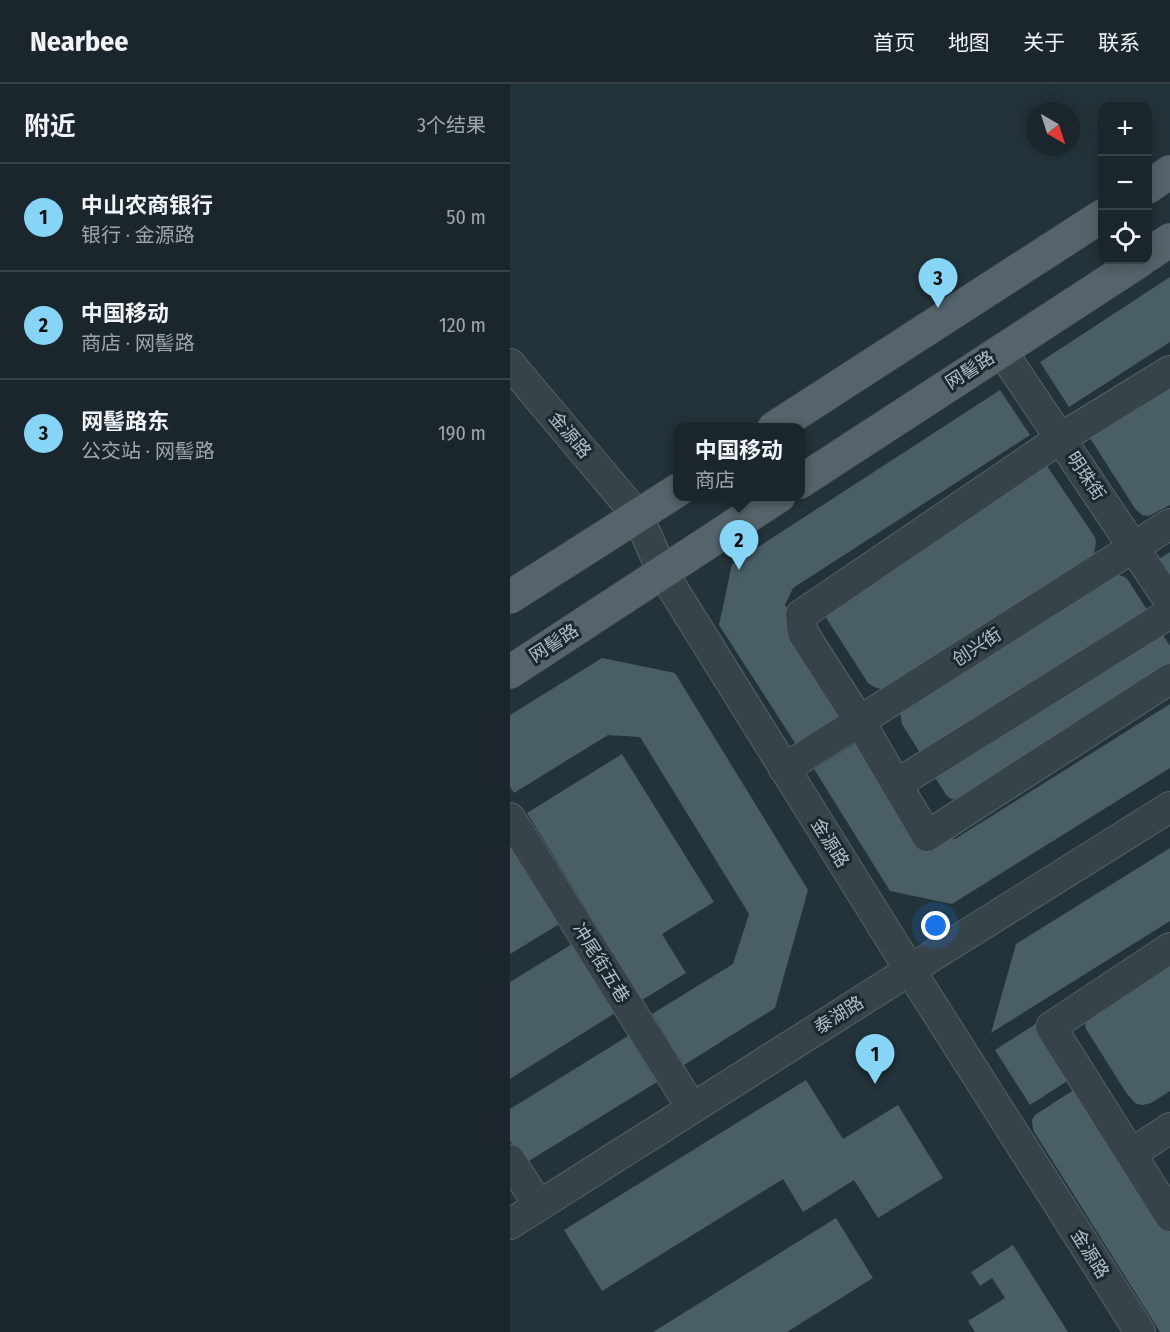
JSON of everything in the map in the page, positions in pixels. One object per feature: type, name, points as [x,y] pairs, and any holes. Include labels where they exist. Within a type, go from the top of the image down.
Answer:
[{"type":"main road","points":[[1152,184],[1170,172]]},
{"type":"main road","points":[[782,423],[1098,219]]},
{"type":"main road","points":[[1152,252],[1170,240]]},
{"type":"main road","name":"网髻路","points":[[805,479],[1135,264]]},
{"type":"main road","points":[[510,597],[673,493]]},
{"type":"main road","name":"网髻路","points":[[510,672],[771,501]]},
{"type":"street","name":"明珠街","points":[[1001,350],[1170,602]]},
{"type":"street","name":"金源路","points":[[510,364],[638,516],[663,573],[910,970],[1140,1332]]},
{"type":"street","points":[[1170,371],[1060,438],[801,615],[803,633],[860,722],[927,836],[1170,679]]},
{"type":"street","name":"创兴街","points":[[784,769],[1170,524]]},
{"type":"street","points":[[897,784],[1170,613]]},
{"type":"street","name":"泰湖路","points":[[510,1224],[1170,807]]},
{"type":"street","name":"冲尾街五巷","points":[[510,818],[692,1108]]},
{"type":"street","points":[[1170,948],[1051,1027],[1170,1216]]},
{"type":"street","points":[[1131,1154],[1170,1128]]},
{"type":"street","points":[[510,1161],[539,1206]]},
{"type":"building","points":[[1170,277],[1170,342],[1069,407],[1040,362]]},
{"type":"building","points":[[1170,373],[1170,505],[1149,516],[1142,515],[1136,510],[1088,435]]},
{"type":"building","points":[[1000,390],[1030,435],[793,588],[785,605],[853,710],[797,746],[719,625],[732,564]]},
{"type":"building","points":[[1045,463],[1095,537],[1094,554],[889,686],[881,689],[868,683],[823,613]]},
{"type":"building","points":[[1170,552],[1170,577],[1159,559]]},
{"type":"building","points":[[1118,575],[1128,580],[1170,646],[1170,671],[958,800],[951,799],[946,795],[902,724],[900,713]]},
{"type":"building","points":[[602,658],[675,673],[808,890],[775,1008],[684,1065],[652,1014],[733,964],[749,914],[640,737],[608,735],[514,793],[510,787],[510,715]]},
{"type":"building","points":[[1170,704],[1170,768],[952,904],[890,891],[814,769],[870,734],[936,839],[955,839]]},
{"type":"building","points":[[622,754],[714,902],[662,934],[686,973],[642,1000],[527,813]]},
{"type":"building","points":[[510,839],[561,923],[510,954]]},
{"type":"building","points":[[1170,848],[1170,921],[991,1033],[1016,944]]},
{"type":"building","points":[[572,944],[615,1013],[510,1079],[510,982]]},
{"type":"building","points":[[1170,960],[1170,1091],[1151,1103],[1136,1104],[1127,1094],[1086,1029],[1084,1018]]},
{"type":"building","points":[[1045,1018],[1080,1073],[1030,1105],[995,1050]]},
{"type":"building","points":[[628,1036],[657,1082],[524,1164],[510,1141],[510,1109]]},
{"type":"building","points":[[806,1080],[843,1139],[898,1105],[943,1178],[878,1218],[854,1180],[803,1212],[783,1179],[602,1291],[564,1230]]},
{"type":"building","points":[[1075,1089],[1170,1215],[1170,1332],[1160,1332],[1033,1130],[1032,1120],[1035,1115]]},
{"type":"building","points":[[836,1218],[873,1278],[787,1332],[653,1332]]},
{"type":"building","points":[[1013,1245],[1068,1332],[975,1332],[968,1321],[1005,1298],[992,1278],[980,1286],[971,1272]]},
{"type":"place","name":"网髻路东","points":[[938,308]]},
{"type":"place","name":"中国移动","points":[[739,570]]},
{"type":"place","name":"中山农商银行","points":[[875,1084]]}]
